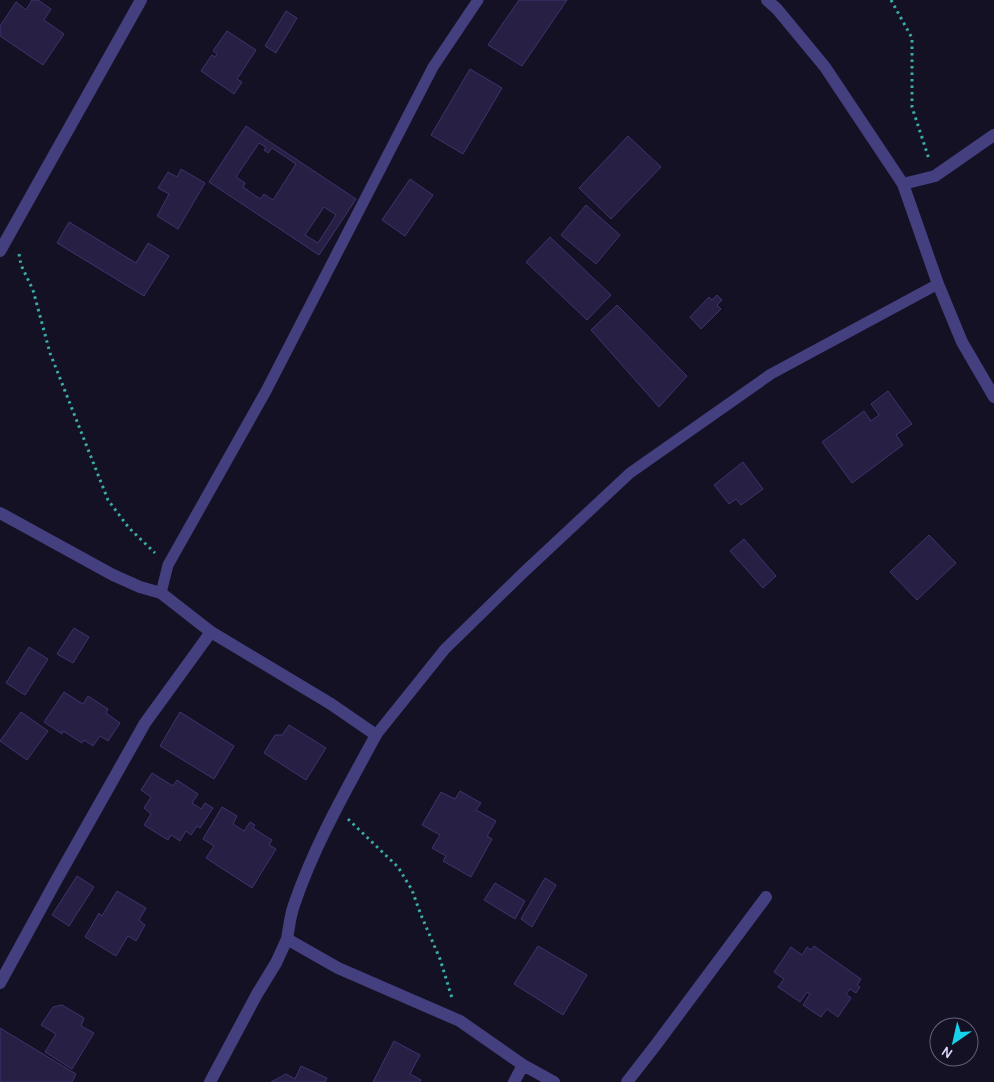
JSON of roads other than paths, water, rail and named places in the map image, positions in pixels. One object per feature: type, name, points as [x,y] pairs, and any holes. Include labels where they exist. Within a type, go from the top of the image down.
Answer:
[{"type":"street","points":[[0,251],[141,0]]},
{"type":"street","points":[[767,0],[777,9],[825,67],[903,184],[938,284],[962,342],[994,397]]},
{"type":"street","points":[[903,184],[935,176],[994,135]]},
{"type":"street","points":[[0,514],[113,575],[161,593],[211,632],[331,704],[376,735],[336,810],[293,907],[287,939],[276,963],[257,994],[210,1082]]},
{"type":"street","points":[[0,983],[145,723],[211,632]]},
{"type":"street","points":[[627,1082],[766,897]]},
{"type":"street","points":[[287,939],[338,968],[460,1021],[523,1065],[554,1082]]},
{"type":"street","points":[[514,1082],[523,1065]]},
{"type":"lane","points":[[161,593],[168,565],[266,391],[433,68],[478,0]]},
{"type":"lane","points":[[376,735],[445,649],[523,572],[630,473],[771,374],[938,284]]}]
